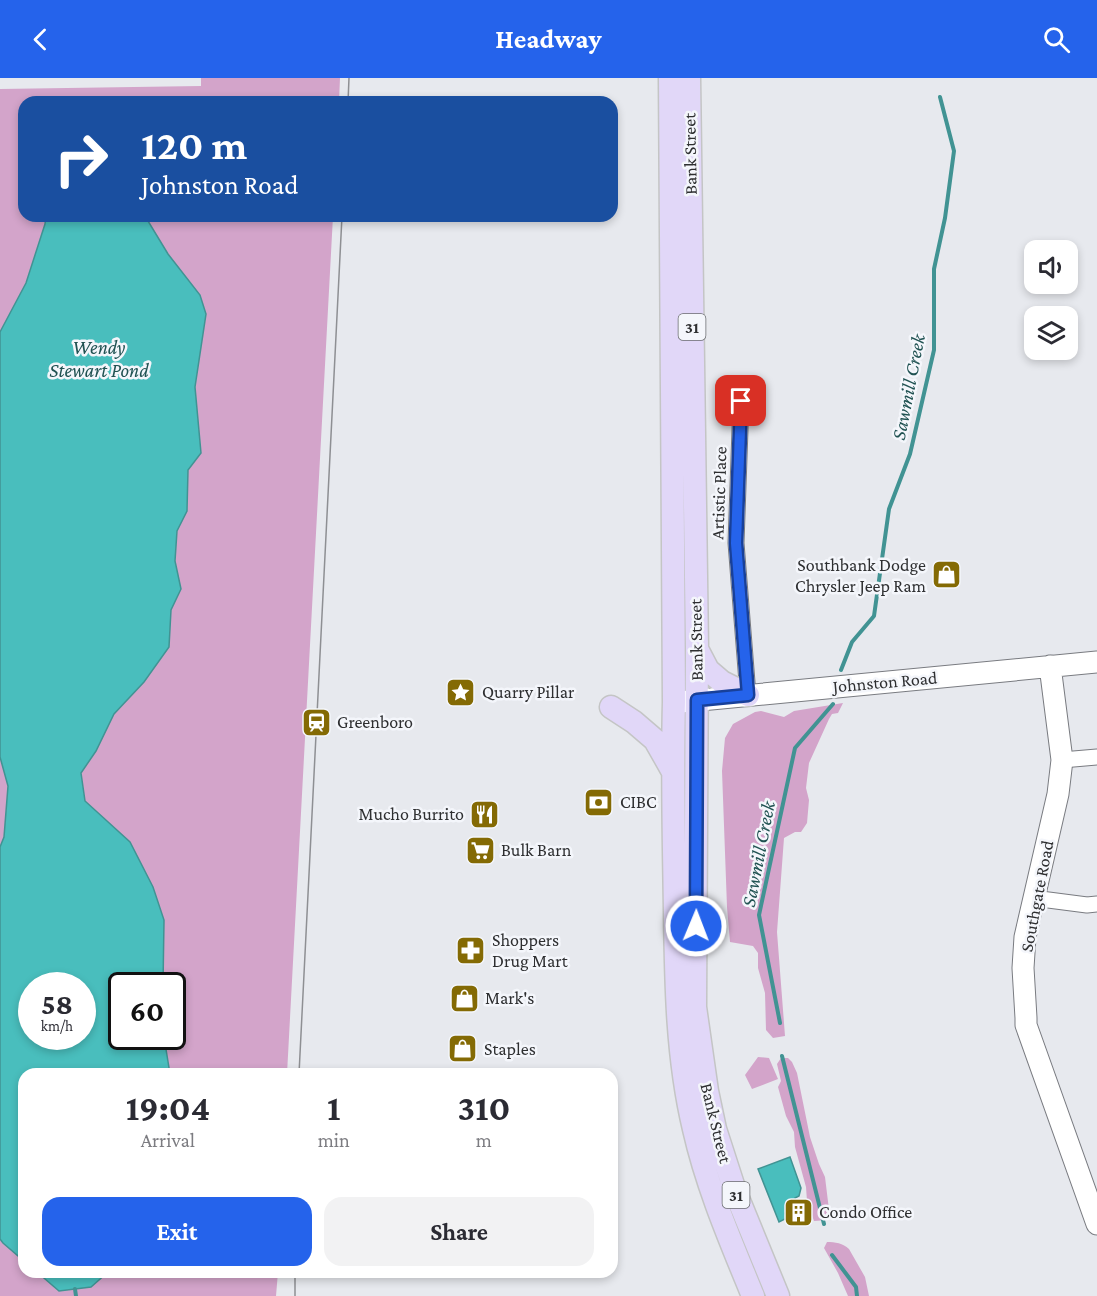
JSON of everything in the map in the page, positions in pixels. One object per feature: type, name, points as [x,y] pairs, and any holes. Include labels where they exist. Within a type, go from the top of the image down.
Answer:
[{"type":"main road","name":"Bank Street","points":[[670,78],[680,116],[697,648],[695,1007],[706,1091],[715,1129],[735,1191],[778,1296]]},
{"type":"main road","name":"Bank Street","points":[[689,78],[680,116],[672,771],[677,1002],[686,1093],[694,1131],[711,1189],[753,1296]]},
{"type":"main road","points":[[697,648],[708,670],[722,682],[748,695]]},
{"type":"main road","points":[[611,707],[634,722],[655,740],[672,771]]},
{"type":"street","name":"Artistic Place","points":[[741,401],[736,543],[748,695]]},
{"type":"street","name":"Johnston Road","points":[[674,702],[1097,662]]},
{"type":"street","name":"Southgate Road","points":[[1050,666],[1062,760],[1058,794],[1025,937],[1023,968],[1026,1025],[1097,1224]]},
{"type":"street","points":[[1062,760],[1097,757]]},
{"type":"street","points":[[1034,898],[1087,905],[1097,904]]},
{"type":"shaded area","points":[[201,78],[340,78],[339,96],[18,96],[18,222],[45,222],[26,283],[0,332],[0,89],[201,86]]},
{"type":"shaded area","points":[[149,222],[333,222],[287,1068],[169,1068],[166,1050],[186,1050],[186,972],[163,972],[164,920],[130,842],[85,801],[81,773],[96,751],[114,714],[144,682],[169,647],[171,610],[181,589],[175,561],[177,531],[187,511],[188,470],[201,453],[195,387],[206,314],[200,295],[168,255]]},
{"type":"shaded area","points":[[843,703],[838,713],[832,714],[829,719],[809,763],[806,788],[809,800],[807,823],[801,832],[795,832],[784,838],[777,932],[785,1036],[773,1038],[766,1030],[765,993],[758,968],[758,953],[753,946],[730,942],[722,771],[725,738],[733,724],[755,712],[761,711],[784,717],[794,711]]},
{"type":"shaded area","points":[[0,757],[8,786],[4,837],[0,847]]},
{"type":"shaded area","points":[[758,1057],[769,1058],[778,1079],[752,1089],[745,1075]]},
{"type":"shaded area","points":[[781,1058],[788,1058],[797,1073],[810,1137],[825,1177],[830,1218],[828,1220],[814,1221],[807,1201],[794,1132],[786,1116],[778,1087],[781,1081],[777,1064]]},
{"type":"shaded area","points":[[0,1239],[18,1256],[18,1278],[44,1278],[59,1291],[91,1287],[101,1278],[278,1278],[276,1296],[0,1296]]},
{"type":"shaded area","points":[[827,1242],[839,1243],[849,1249],[865,1277],[869,1296],[848,1296],[824,1248]]},
{"type":"water","name":"Wendy Stewart Pond","points":[[45,222],[149,222],[168,254],[200,295],[206,314],[195,387],[201,453],[188,470],[187,511],[177,531],[175,561],[181,589],[171,610],[169,647],[144,682],[114,714],[96,751],[81,773],[85,801],[130,842],[153,887],[164,920],[163,972],[108,972],[108,1050],[166,1050],[169,1068],[18,1068],[18,1256],[0,1239],[0,847],[4,837],[8,786],[0,757],[0,332],[26,283]]},
{"type":"water","points":[[790,1157],[801,1188],[799,1196],[795,1198],[796,1203],[792,1206],[793,1209],[785,1213],[787,1218],[779,1222],[758,1169]]},
{"type":"water","points":[[44,1278],[101,1278],[91,1287],[59,1291]]},
{"type":"waterway","name":"Sawmill Creek","points":[[841,670],[852,642],[874,616],[889,509],[910,454],[934,350],[934,269],[945,218],[954,151],[940,97]]},
{"type":"waterway","name":"Sawmill Creek","points":[[780,1023],[759,915],[795,748],[833,704]]},
{"type":"waterway","name":"Sawmill Creek","points":[[782,1056],[824,1224]]},
{"type":"waterway","name":"Sawmill Creek","points":[[832,1255],[856,1287],[857,1296]]},
{"type":"waterway","points":[[75,1289],[76,1296]]},
{"type":"tram line","points":[[348,96],[349,78]]},
{"type":"tram line","points":[[299,1068],[342,222]]},
{"type":"tram line","points":[[295,1278],[295,1296]]},
{"type":"place","name":"Southbank Dodge Chrysler Jeep Ram","points":[[947,575]]},
{"type":"place","name":"Quarry Pillar","points":[[461,692]]},
{"type":"place","name":"Greenboro","points":[[316,722]]},
{"type":"place","name":"CIBC","points":[[599,802]]},
{"type":"place","name":"Mucho Burrito","points":[[485,814]]},
{"type":"place","name":"Bulk Barn","points":[[480,850]]},
{"type":"place","name":"Shoppers Drug Mart","points":[[471,950]]},
{"type":"place","name":"Mark's","points":[[464,998]]},
{"type":"place","name":"Staples","points":[[463,1049]]},
{"type":"place","name":"Condo Office","points":[[798,1212]]},
{"type":"route","points":[[696,926],[697,700],[748,695],[736,543],[741,401]]}]
